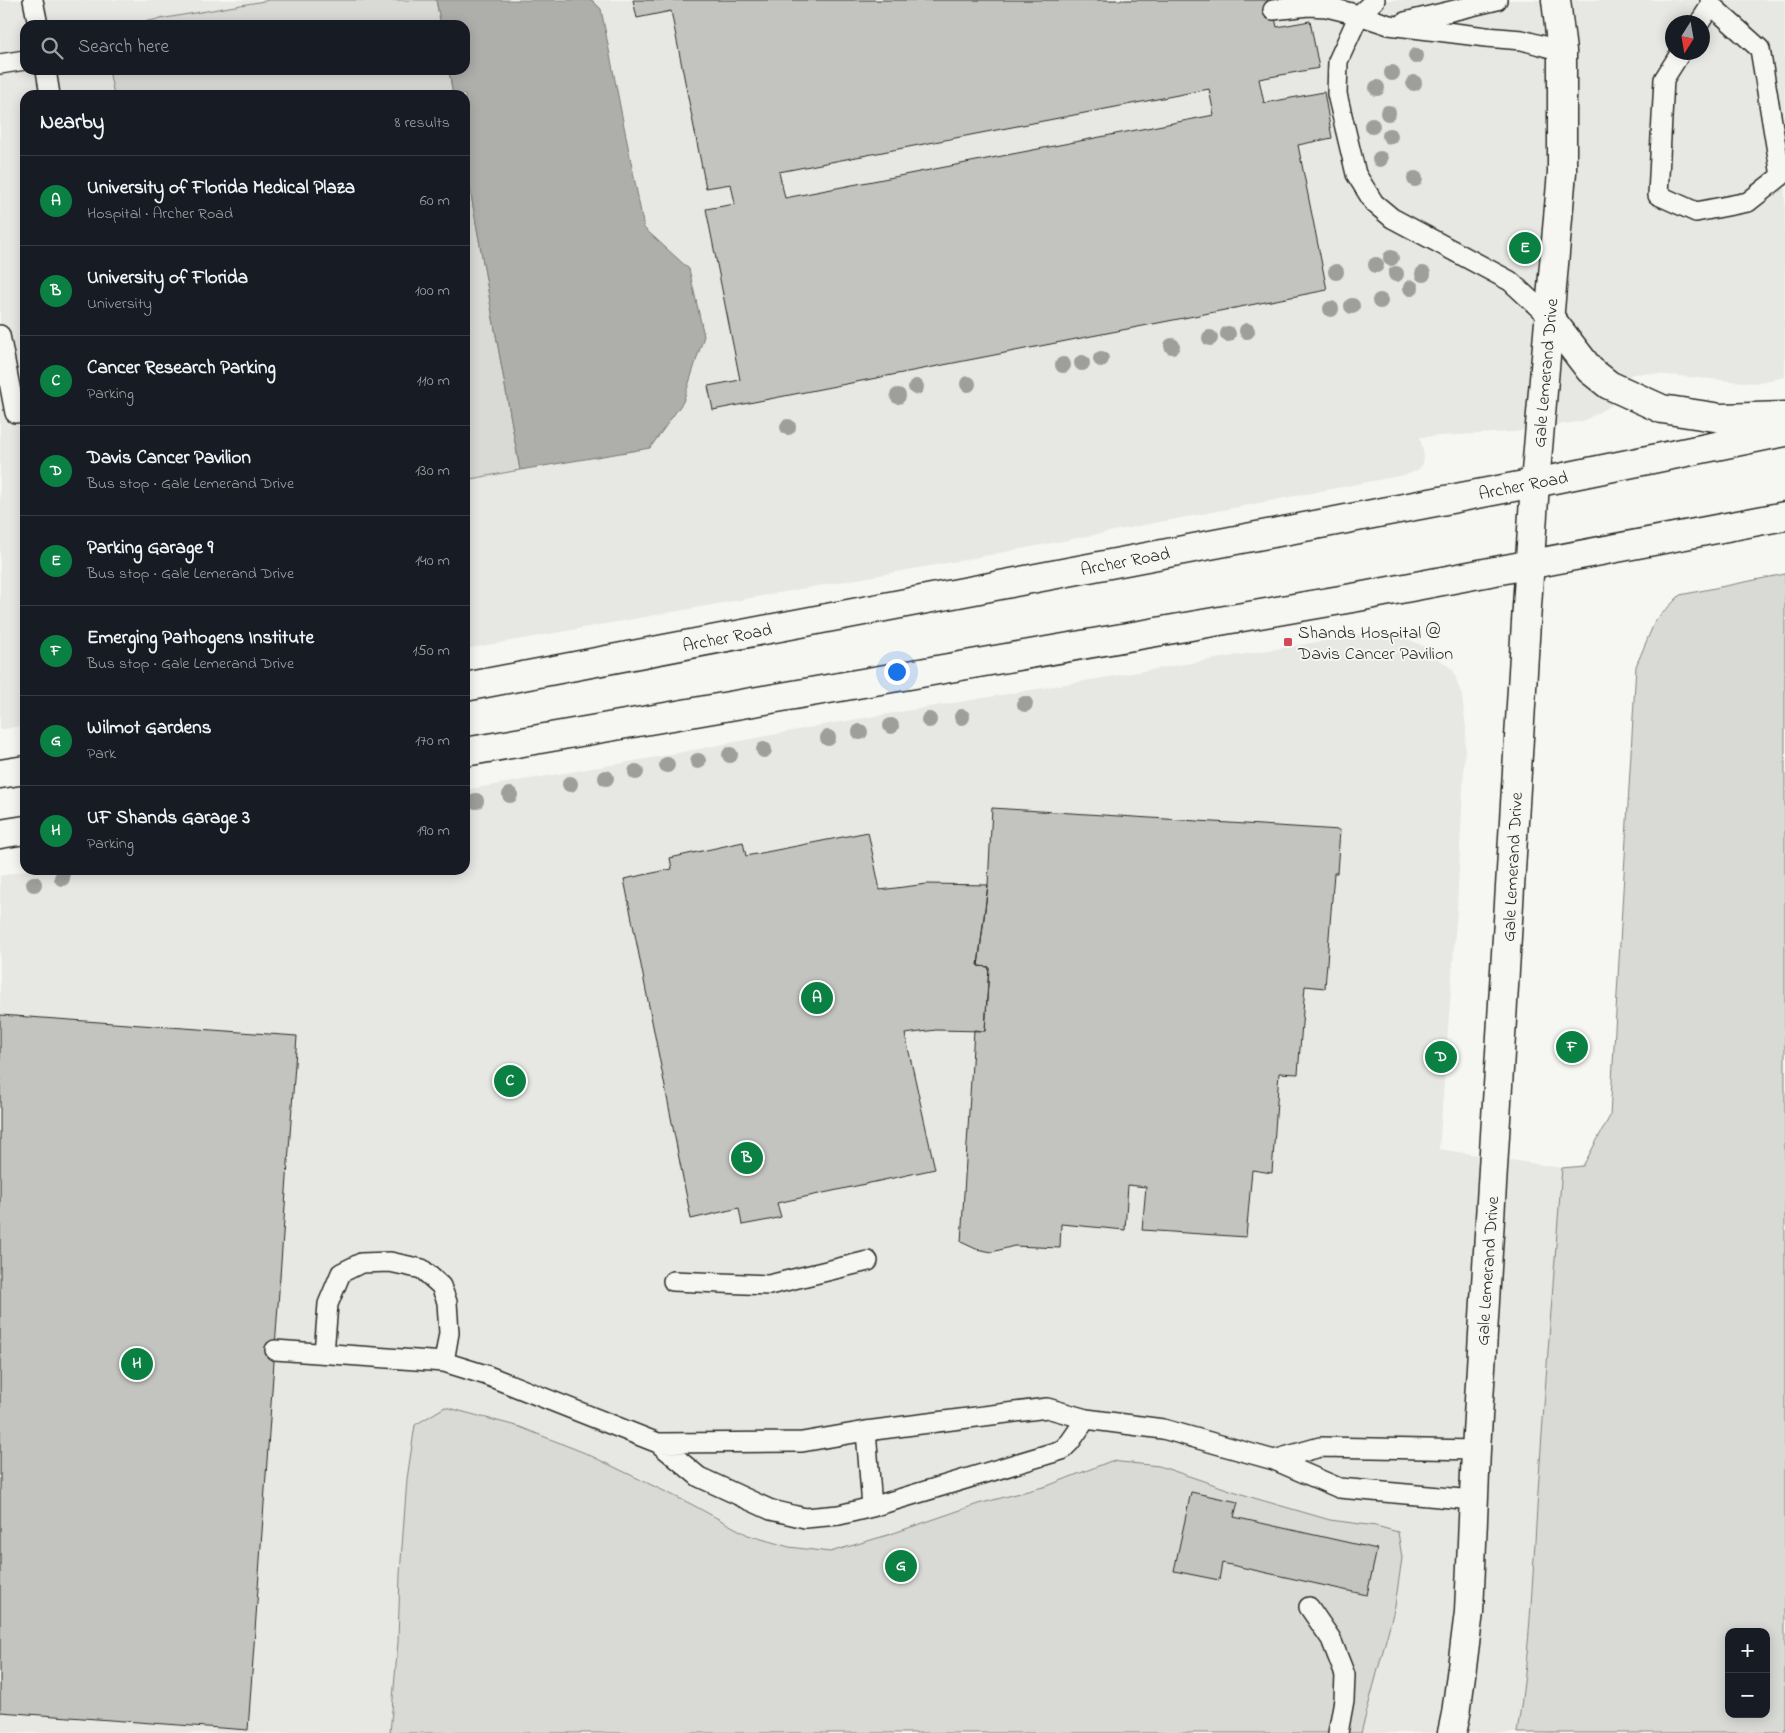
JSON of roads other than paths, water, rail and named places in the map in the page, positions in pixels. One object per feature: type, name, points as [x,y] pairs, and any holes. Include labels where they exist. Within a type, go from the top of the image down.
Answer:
[{"type":"main road","name":"Gale Lemerand Drive","points":[[1452,1733],[1469,1612],[1473,1500],[1530,565],[1562,172],[1562,51],[1556,0]]},
{"type":"main road","points":[[1550,318],[1590,370],[1609,385],[1662,409],[1721,418],[1785,416]]},
{"type":"main road","name":"Archer Road","points":[[470,686],[1536,483],[1785,432]]},
{"type":"main road","points":[[470,751],[1358,597],[1785,516]]},
{"type":"main road","points":[[0,774],[20,771]]},
{"type":"main road","points":[[0,834],[20,831]]},
{"type":"lane","points":[[33,0],[37,20]]},
{"type":"lane","points":[[1375,0],[1359,15],[1338,61],[1337,94],[1356,174],[1374,203],[1392,218],[1510,281],[1550,318]]},
{"type":"lane","points":[[1389,25],[1497,0]]},
{"type":"lane","points":[[1676,60],[1664,79],[1658,195],[1696,212],[1748,202],[1781,176],[1760,49],[1711,3],[1704,15]]},
{"type":"lane","points":[[1273,10],[1308,6],[1327,7],[1389,25],[1522,40],[1562,51]]},
{"type":"lane","points":[[0,64],[20,61]]},
{"type":"lane","points":[[47,75],[49,90]]},
{"type":"lane","points":[[0,335],[15,413],[20,412]]},
{"type":"lane","points":[[673,1281],[769,1285],[868,1261]]},
{"type":"lane","points":[[324,1354],[328,1304],[341,1273],[361,1263],[390,1262],[422,1268],[441,1286],[447,1302],[449,1333],[444,1362]]},
{"type":"lane","points":[[275,1350],[444,1362],[486,1375],[658,1442],[699,1477],[772,1510],[805,1518],[839,1515],[1062,1450],[1086,1419]]},
{"type":"lane","points":[[658,1442],[802,1442],[866,1431],[1047,1408],[1086,1419],[1163,1429],[1274,1460],[1339,1488],[1473,1500]]},
{"type":"lane","points":[[866,1431],[872,1506]]},
{"type":"lane","points":[[1274,1460],[1320,1447],[1476,1450]]},
{"type":"lane","points":[[1309,1607],[1331,1640],[1345,1675],[1344,1700],[1338,1733]]},
{"type":"place","name":"Parking Garage 9","points":[[1525,248]]},
{"type":"place","name":"Shands Hospital @ Davis Cancer Pavilion","points":[[1288,642]]},
{"type":"place","name":"University of Florida Medical Plaza","points":[[817,998]]},
{"type":"place","name":"Emerging Pathogens Institute","points":[[1572,1047]]},
{"type":"place","name":"Davis Cancer Pavilion","points":[[1441,1057]]},
{"type":"place","name":"Cancer Research Parking","points":[[510,1081]]},
{"type":"place","name":"University of Florida","points":[[747,1158]]},
{"type":"place","name":"UF Shands Garage 3","points":[[137,1364]]},
{"type":"place","name":"Wilmot Gardens","points":[[901,1566]]}]
